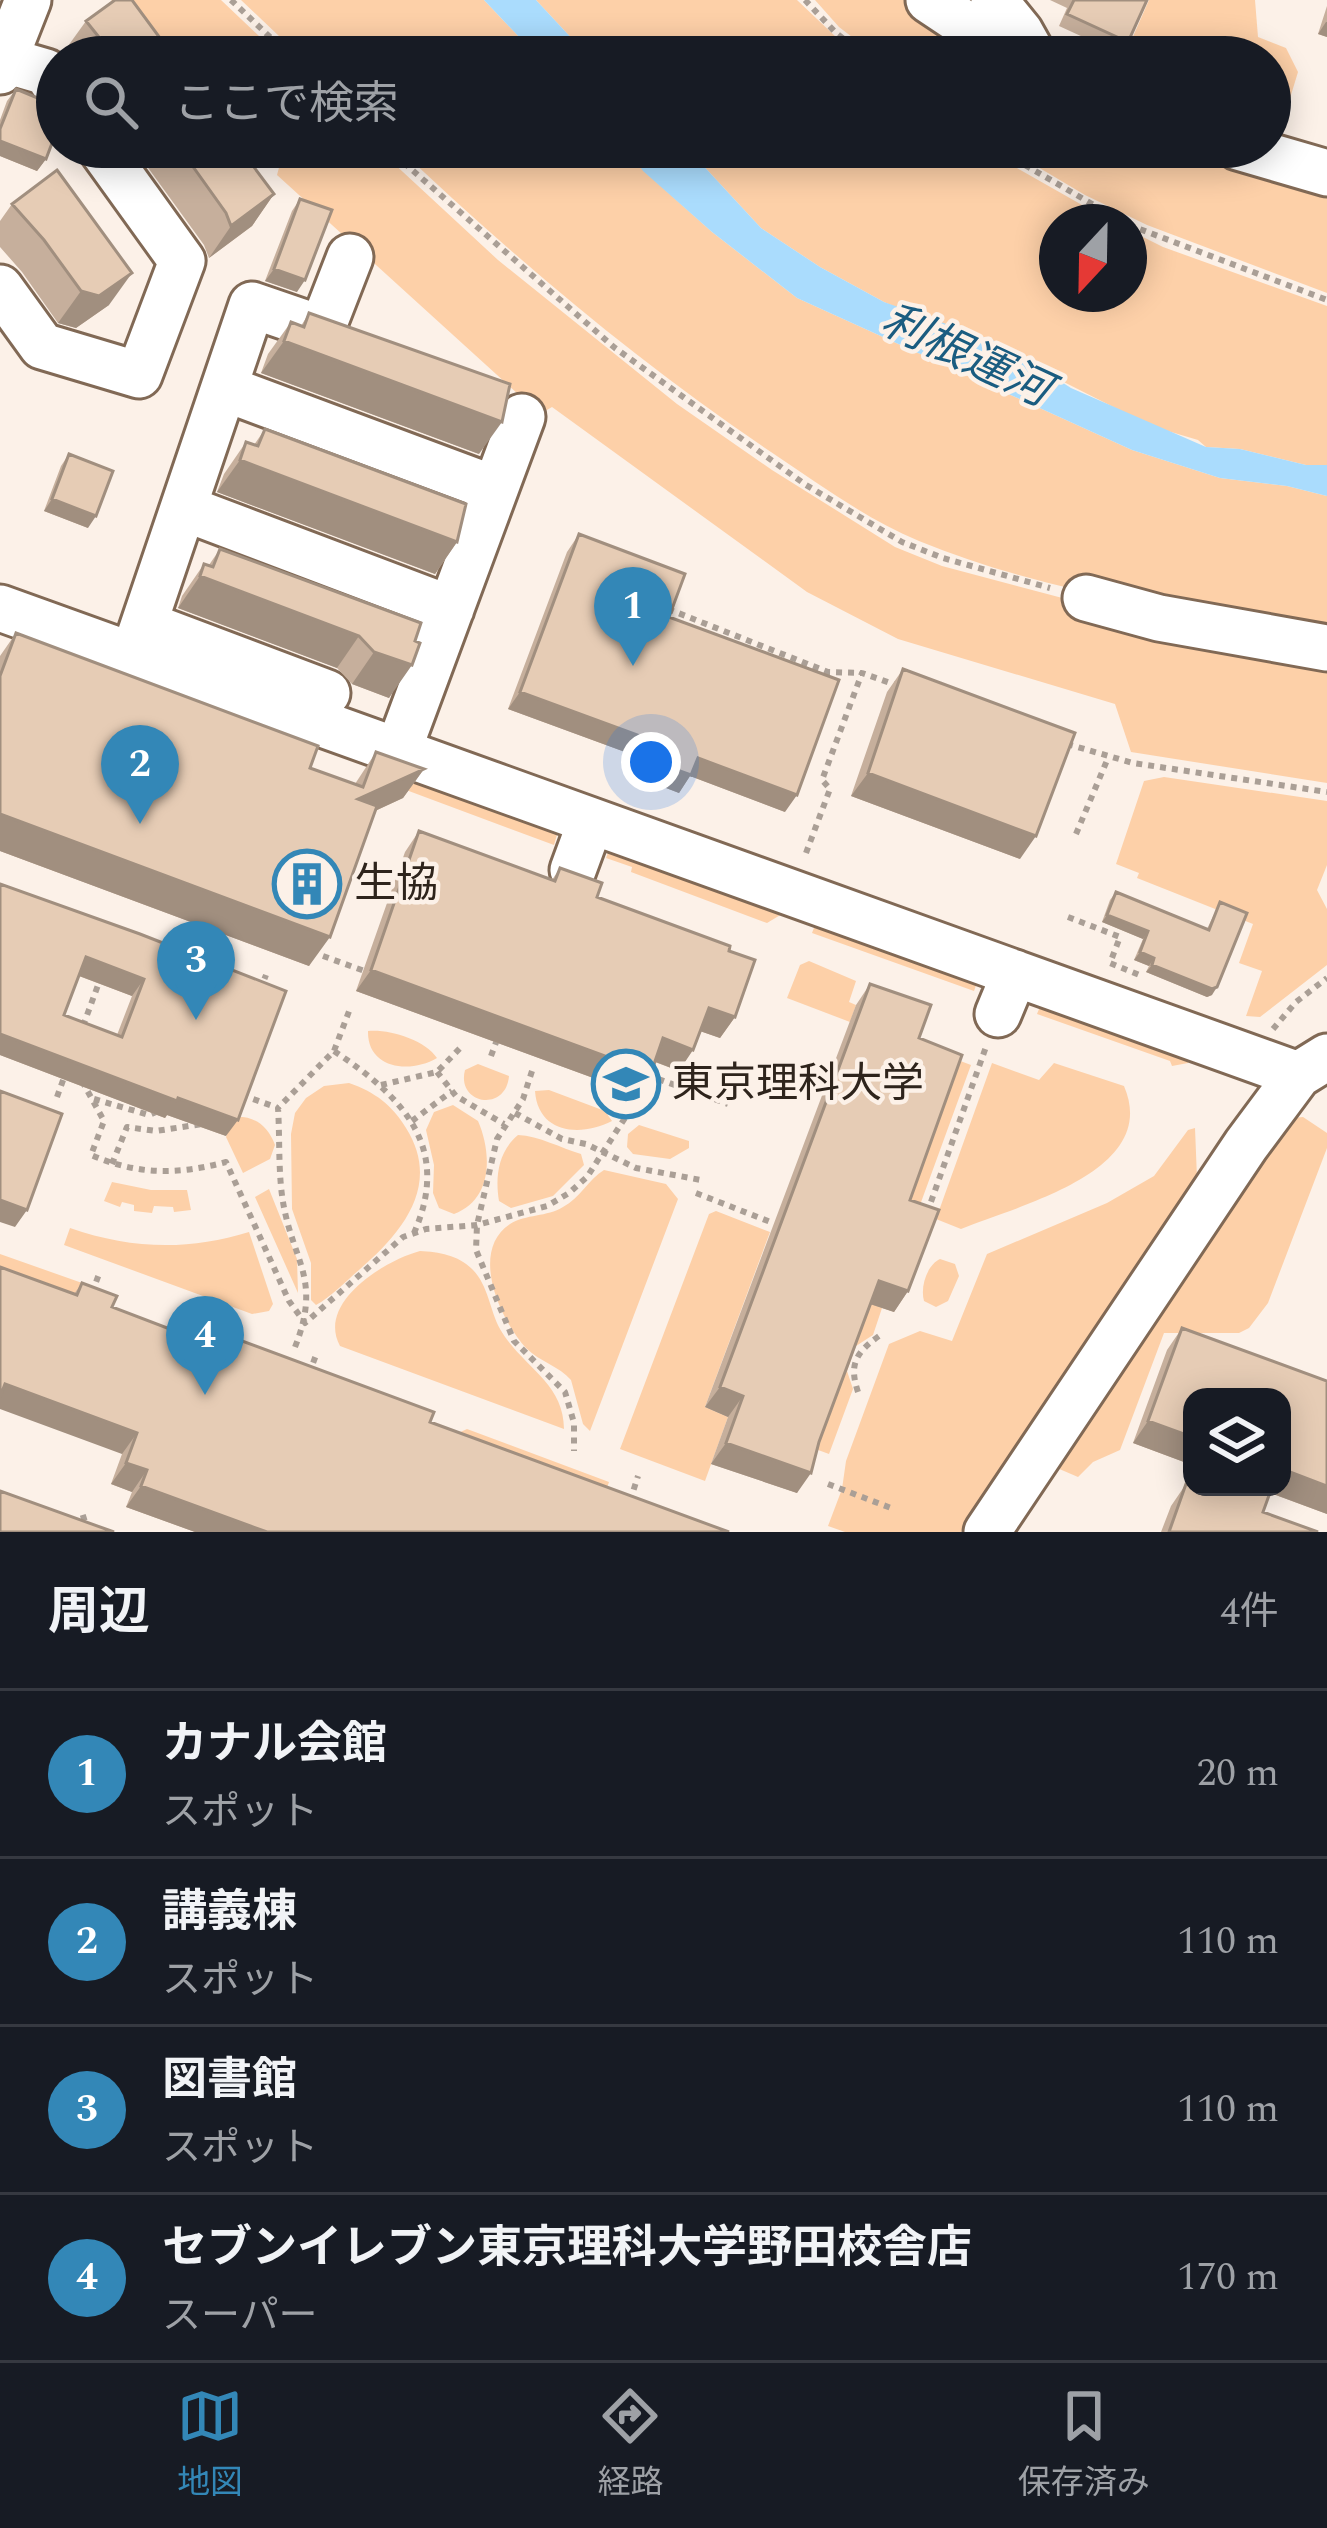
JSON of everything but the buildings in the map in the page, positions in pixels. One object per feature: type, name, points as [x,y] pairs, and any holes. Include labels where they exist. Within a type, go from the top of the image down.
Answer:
[{"type":"street","points":[[928,0],[986,36]]},
{"type":"street","points":[[994,0],[1023,36]]},
{"type":"street","points":[[10,32],[36,61]]},
{"type":"street","points":[[1291,162],[1327,173]]},
{"type":"street","points":[[0,288],[42,346],[139,375],[182,261],[115,168]]},
{"type":"street","points":[[138,640],[252,305],[322,329],[350,257]]},
{"type":"street","points":[[224,388],[495,489]]},
{"type":"street","points":[[403,737],[522,417]]},
{"type":"street","points":[[184,508],[451,609]]},
{"type":"street","points":[[1086,598],[1159,618],[1327,648]]},
{"type":"street","points":[[0,608],[138,640],[403,737],[591,821],[1006,993],[1316,1066],[1246,1145],[987,1532]]},
{"type":"street","points":[[573,869],[591,821]]},
{"type":"path","points":[[231,0],[269,36]]},
{"type":"path","points":[[806,0],[840,36]]},
{"type":"path","points":[[410,168],[615,348],[806,485],[902,542],[1086,598]]},
{"type":"path","points":[[1030,168],[1093,204]]},
{"type":"path","points":[[1147,231],[1327,300]]},
{"type":"path","points":[[667,608],[829,672],[862,674],[907,689]]},
{"type":"path","points":[[806,853],[830,789],[822,780],[862,674]]},
{"type":"path","points":[[1064,742],[1108,758],[1327,793]]},
{"type":"path","points":[[1076,833],[1108,758]]},
{"type":"path","points":[[1069,917],[1120,938],[1110,964],[1154,982]]},
{"type":"path","points":[[323,956],[386,979]]},
{"type":"path","points":[[77,1041],[106,962]]},
{"type":"path","points":[[259,994],[266,975]]},
{"type":"path","points":[[1267,1042],[1296,1003],[1327,979]]},
{"type":"path","points":[[929,1226],[928,1208],[1006,993]]},
{"type":"path","points":[[295,1347],[304,1323],[303,1262],[283,1204],[278,1108],[334,1051],[351,1006]]},
{"type":"path","points":[[491,1056],[503,1022]]},
{"type":"path","points":[[381,1085],[437,1072],[462,1046]]},
{"type":"path","points":[[334,1051],[381,1085],[421,1138],[428,1201],[414,1233]]},
{"type":"path","points":[[56,1097],[70,1060],[104,1121],[91,1155],[112,1164],[162,1173],[226,1162],[304,1323]]},
{"type":"path","points":[[532,1071],[515,1113],[504,1124],[477,1225],[476,1250],[514,1341],[565,1392],[574,1424],[574,1451]]},
{"type":"path","points":[[437,1072],[452,1091],[504,1124]]},
{"type":"path","points":[[644,1074],[728,1104]]},
{"type":"path","points":[[225,1089],[278,1108]]},
{"type":"path","points":[[411,1122],[452,1091]]},
{"type":"path","points":[[91,1098],[148,1115],[168,1108]]},
{"type":"path","points":[[304,1323],[403,1237],[477,1225],[547,1206],[569,1193],[586,1177],[632,1107]]},
{"type":"path","points":[[515,1113],[636,1168],[701,1180]]},
{"type":"path","points":[[112,1164],[127,1126],[172,1131],[214,1120]]},
{"type":"path","points":[[696,1193],[773,1223]]},
{"type":"path","points":[[85,1312],[99,1274]]},
{"type":"path","points":[[858,1392],[851,1370],[859,1350],[879,1336]]},
{"type":"path","points":[[302,1390],[316,1354]]},
{"type":"path","points":[[623,1520],[638,1476]]},
{"type":"path","points":[[828,1484],[891,1508]]},
{"type":"path","points":[[64,1532],[68,1523],[89,1516]]},
{"type":"shaded area","points":[[111,0],[221,0],[259,36],[148,36]]},
{"type":"shaded area","points":[[241,0],[484,0],[518,36],[279,36]]},
{"type":"shaded area","points":[[536,0],[797,0],[835,36],[569,36]]},
{"type":"shaded area","points":[[815,0],[911,0],[967,36],[851,36]]},
{"type":"shaded area","points":[[1149,0],[1255,0],[1258,36],[1133,36]]},
{"type":"shaded area","points":[[1291,58],[1298,72],[1291,95]]},
{"type":"shaded area","points":[[279,168],[399,168],[498,260],[677,404],[895,547],[942,566],[1104,609],[1327,657],[1327,783],[1131,752],[1115,704],[898,639],[807,592],[552,407],[540,414],[277,175]]},
{"type":"shaded area","points":[[420,168],[642,168],[712,232],[797,298],[1132,450],[1220,478],[1327,496],[1327,636],[1069,588],[919,541],[825,488],[721,418],[486,229]]},
{"type":"shaded area","points":[[705,168],[1017,168],[1080,204],[1039,204],[1039,312],[1147,312],[1147,239],[1327,306],[1327,465],[1206,447],[1198,440],[1151,426],[1040,370],[884,302],[761,228]]},
{"type":"shaded area","points":[[1039,168],[1268,168],[1327,186],[1327,293],[1147,225],[1147,204],[1104,204]]},
{"type":"shaded area","points":[[387,768],[559,828],[554,845],[382,781]]},
{"type":"shaded area","points":[[1164,777],[1327,801],[1327,865],[1317,890],[1327,909],[1327,965],[1260,1017],[1246,1016],[1262,971],[1239,963],[1253,924],[1137,878],[1139,873],[1116,864],[1144,781]]},
{"type":"shaded area","points":[[610,847],[784,908],[782,914],[767,923],[631,872],[632,867],[606,858]]},
{"type":"shaded area","points":[[817,920],[979,977],[974,991],[812,933]]},
{"type":"shaded area","points":[[809,961],[856,981],[849,1002],[856,1005],[850,1022],[787,998],[800,965]]},
{"type":"shaded area","points":[[1043,999],[1192,1053],[1188,1063],[1172,1066],[1170,1061],[1037,1014]]},
{"type":"shaded area","points":[[368,1031],[406,1037],[437,1058],[415,1066],[392,1065],[375,1054]]},
{"type":"shaded area","points":[[910,1042],[971,1065],[912,1227],[895,1220]]},
{"type":"shaded area","points":[[992,1063],[1039,1080],[1054,1063],[1124,1086],[1130,1116],[1122,1141],[1104,1163],[1078,1181],[961,1229],[936,1219]]},
{"type":"shaded area","points":[[478,1064],[509,1076],[500,1095],[482,1100],[468,1090],[465,1070]]},
{"type":"shaded area","points":[[349,1083],[382,1100],[406,1128],[420,1169],[418,1188],[390,1240],[316,1305],[311,1300],[311,1263],[292,1209],[291,1134],[295,1113],[306,1098],[324,1086]]},
{"type":"shaded area","points":[[549,1090],[605,1111],[612,1121],[575,1130],[553,1124],[538,1105],[535,1091]]},
{"type":"shaded area","points":[[453,1105],[478,1121],[487,1161],[476,1198],[454,1214],[439,1208],[433,1193],[434,1165],[426,1130],[434,1112]]},
{"type":"shaded area","points":[[233,1117],[259,1123],[275,1145],[270,1159],[243,1173],[226,1137]]},
{"type":"shaded area","points":[[1303,1117],[1327,1133],[1327,1148],[1268,1303],[1249,1328],[1239,1333],[1164,1333],[1120,1450],[1093,1462],[1078,1477],[1057,1468],[1292,1118]]},
{"type":"shaded area","points":[[639,1125],[689,1141],[689,1148],[670,1159],[633,1154],[627,1147],[628,1134]]},
{"type":"shaded area","points":[[1195,1128],[1197,1178],[961,1532],[845,1532],[828,1526],[889,1344],[920,1331],[952,1341],[987,1254],[1107,1203],[1154,1176],[1188,1130]]},
{"type":"shaded area","points":[[518,1135],[581,1154],[584,1165],[553,1196],[511,1208],[499,1201],[498,1174],[506,1149]]},
{"type":"shaded area","points":[[604,1170],[666,1184],[678,1199],[590,1431],[583,1424],[571,1380],[516,1336],[499,1304],[490,1268],[498,1236],[510,1224],[563,1207]]},
{"type":"shaded area","points":[[112,1182],[151,1190],[187,1190],[191,1210],[174,1212],[173,1207],[154,1206],[152,1213],[134,1211],[134,1205],[122,1202],[120,1207],[104,1201]]},
{"type":"shaded area","points":[[269,1189],[297,1259],[298,1293],[255,1197]]},
{"type":"shaded area","points":[[716,1211],[770,1232],[705,1407],[728,1417],[705,1481],[620,1449],[709,1214]]},
{"type":"shaded area","points":[[70,1228],[159,1245],[249,1232],[273,1304],[269,1311],[252,1314],[64,1245]]},
{"type":"shaded area","points":[[420,1251],[454,1257],[477,1275],[500,1329],[557,1399],[564,1429],[340,1346],[335,1330],[346,1299],[373,1273]]},
{"type":"shaded area","points":[[0,1254],[85,1284],[76,1308],[0,1293]]},
{"type":"shaded area","points":[[940,1259],[955,1264],[959,1276],[948,1301],[936,1307],[924,1301],[923,1289],[928,1271]]},
{"type":"shaded area","points":[[864,1301],[882,1308],[873,1335],[856,1346],[847,1371],[853,1389],[829,1454],[810,1447]]},
{"type":"shaded area","points":[[467,1429],[609,1482],[599,1511],[454,1435]]},
{"type":"water","points":[[484,0],[536,0],[569,36],[518,36]]},
{"type":"water","name":"利根運河","points":[[641,168],[705,168],[761,228],[884,302],[1003,344],[1071,388],[1206,447],[1327,465],[1327,496],[1220,478],[1132,450],[797,298]]},
{"type":"place","name":"カナル会館","points":[[633,666]]},
{"type":"place","name":"講義棟","points":[[140,824]]},
{"type":"place","name":"生協","points":[[307,884]]},
{"type":"place","name":"図書館","points":[[196,1020]]},
{"type":"place","name":"東京理科大学","points":[[626,1084]]},
{"type":"place","name":"セブンイレブン東京理科大学野田校舎店","points":[[205,1395]]}]
